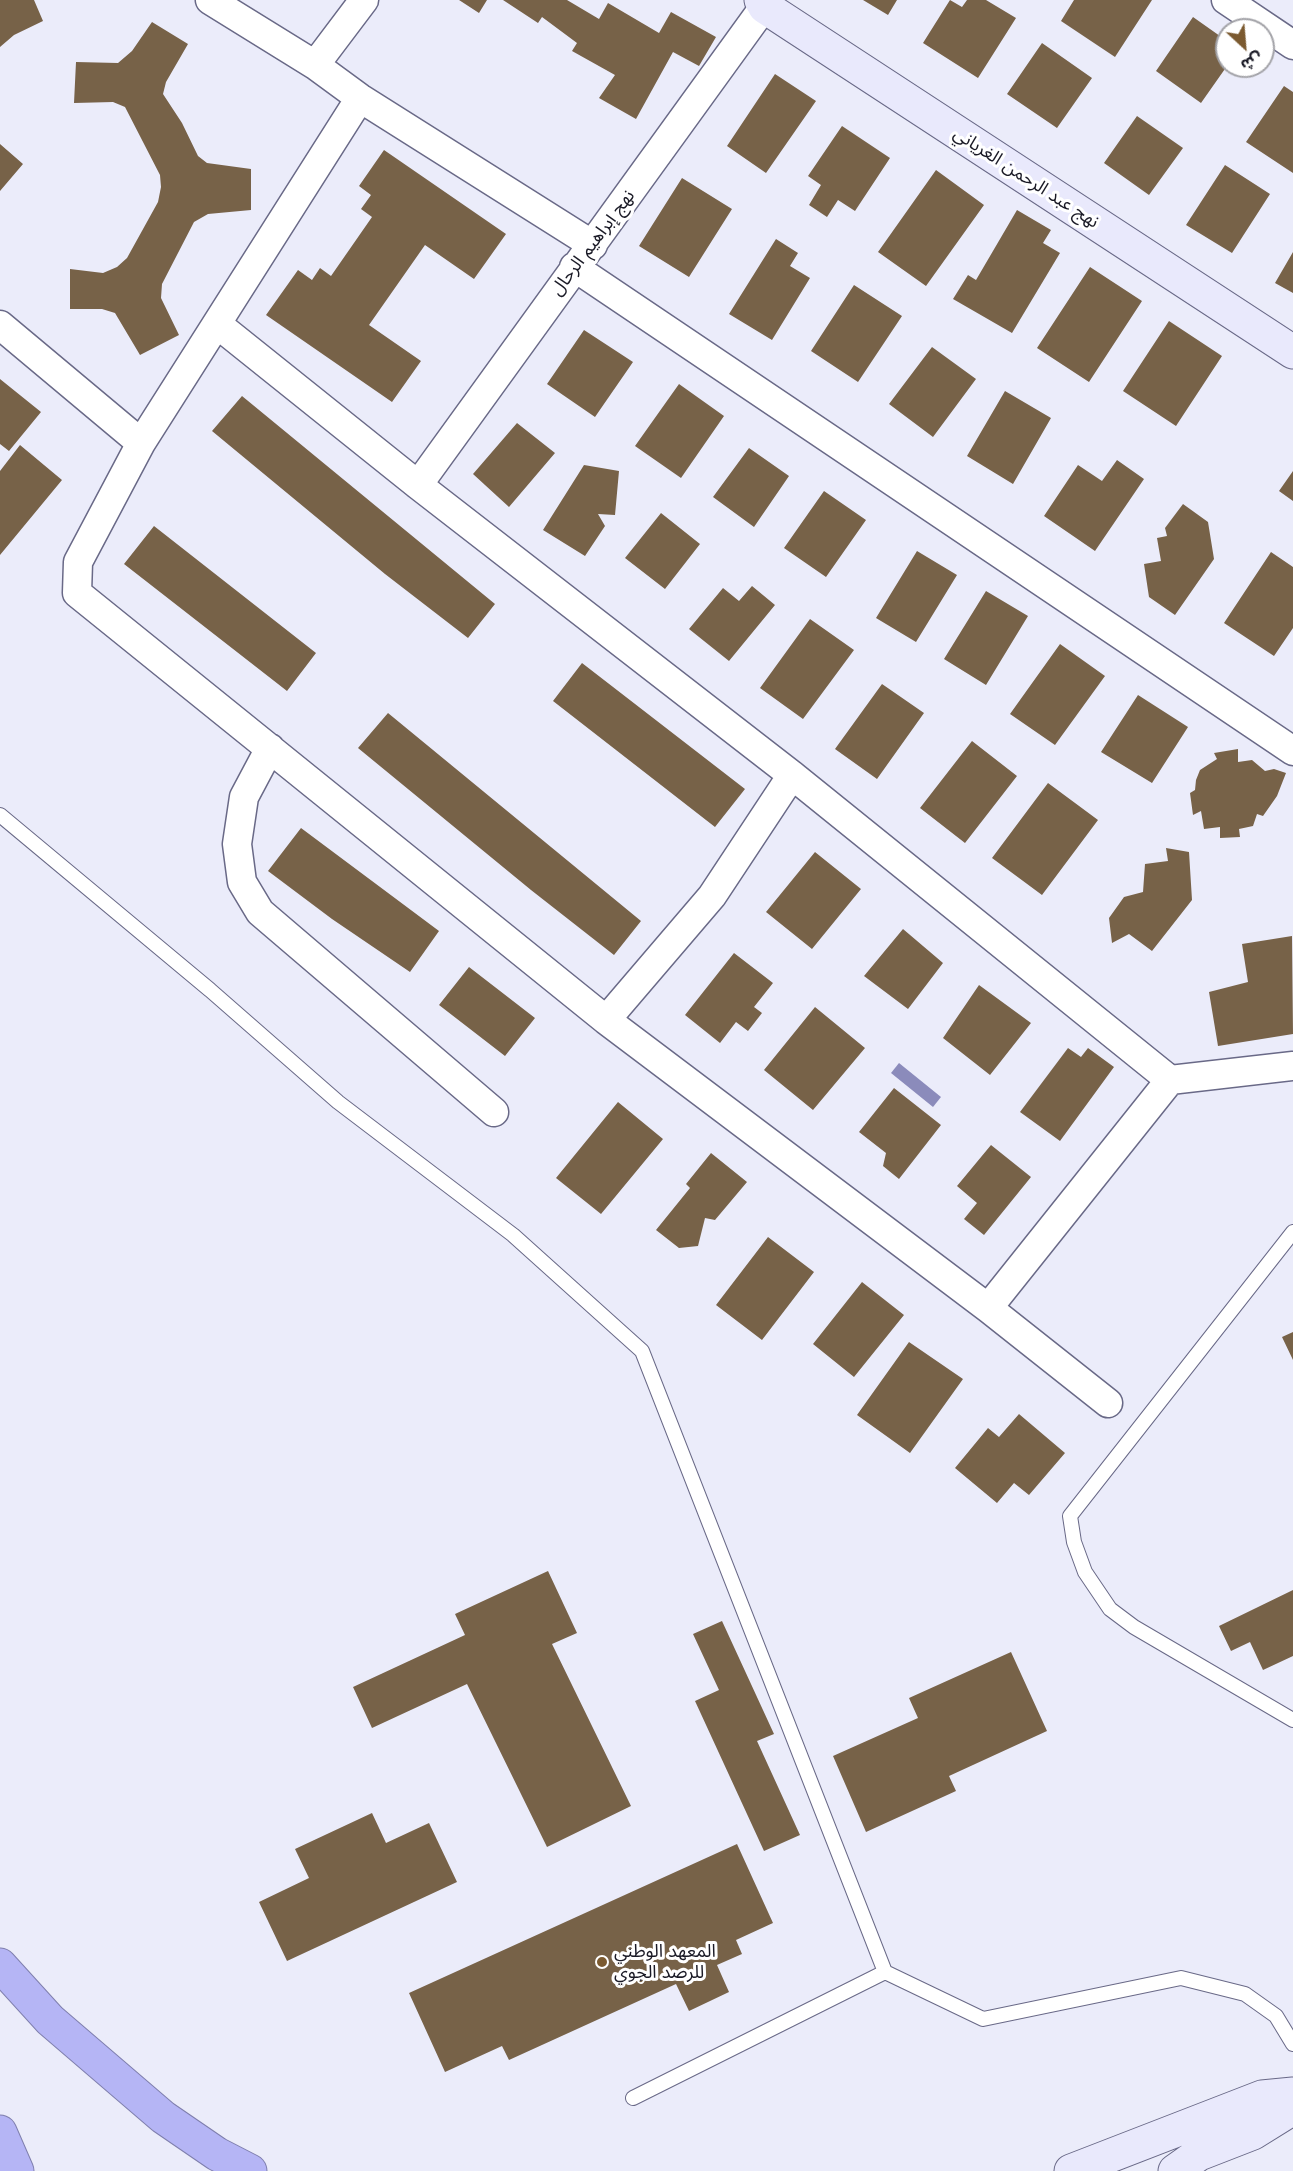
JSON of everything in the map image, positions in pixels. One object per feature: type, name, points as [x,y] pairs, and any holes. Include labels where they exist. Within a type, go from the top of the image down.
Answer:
[{"type":"highway","points":[[0,1965],[50,2020],[163,2117],[217,2154],[250,2171]]},
{"type":"highway","points":[[0,2132],[17,2171]]},
{"type":"street","points":[[210,0],[315,65],[360,98],[593,244]]},
{"type":"street","points":[[315,65],[364,0]]},
{"type":"street","points":[[1226,0],[1293,45]]},
{"type":"street","name":"نهج إبراهيم الرحال","points":[[418,485],[765,2]]},
{"type":"street","name":"نهج عبد الرحمن الغرياني","points":[[765,2],[1293,352]]},
{"type":"street","points":[[360,98],[141,443],[78,562],[77,593],[606,1020],[988,1308],[1108,1403]]},
{"type":"street","points":[[574,267],[1293,751]]},
{"type":"street","points":[[217,324],[418,485],[792,775],[1170,1080]]},
{"type":"street","points":[[0,325],[141,443]]},
{"type":"street","points":[[270,748],[244,797],[237,844],[242,882],[260,912],[494,1112]]},
{"type":"street","points":[[606,1020],[712,896],[792,775]]},
{"type":"street","points":[[988,1308],[1170,1080],[1293,1066]]},
{"type":"street","points":[[1071,2171],[1262,2097],[1293,2094]]},
{"type":"street","points":[[1175,2171],[1199,2154],[1253,2133],[1293,2108]]},
{"type":"street","points":[[1215,2171],[1253,2133]]},
{"type":"lane","points":[[0,815],[210,990],[338,1102],[513,1235],[642,1351],[885,1972],[983,2019],[1181,1977],[1245,1994],[1276,2016],[1293,2044]]},
{"type":"lane","points":[[1293,1232],[1070,1516],[1074,1542],[1085,1572],[1110,1609],[1134,1627],[1293,1720]]},
{"type":"lane","points":[[633,2098],[885,1972]]},
{"type":"water","points":[[899,1063],[941,1097],[933,1107],[891,1073]]},
{"type":"building","points":[[0,0],[34,0],[43,21],[14,35],[0,47]]},
{"type":"building","points":[[459,0],[487,0],[479,13]]},
{"type":"building","points":[[503,0],[567,0],[599,19],[608,3],[659,33],[671,12],[716,37],[699,66],[673,52],[636,119],[599,98],[615,75],[572,51],[577,43],[542,17],[538,23]]},
{"type":"building","points":[[863,0],[897,0],[888,15]]},
{"type":"building","points":[[950,0],[962,7],[967,0],[986,0],[1016,18],[978,78],[923,43]]},
{"type":"building","points":[[1074,0],[1152,0],[1115,57],[1061,21]]},
{"type":"building","points":[[1193,17],[1215,33],[1215,78],[1219,78],[1201,103],[1156,71]]},
{"type":"building","points":[[152,22],[188,44],[166,82],[163,94],[182,123],[198,156],[207,163],[251,169],[251,210],[208,214],[194,222],[162,284],[161,298],[179,335],[140,355],[115,313],[102,309],[70,309],[70,269],[103,273],[117,267],[127,258],[158,202],[161,187],[160,175],[125,107],[113,102],[74,103],[76,62],[118,63],[132,51]]},
{"type":"building","points":[[1042,43],[1092,78],[1057,128],[1007,94]]},
{"type":"building","points":[[775,74],[816,101],[766,173],[727,146]]},
{"type":"building","points":[[1284,86],[1293,92],[1293,173],[1246,142]]},
{"type":"building","points":[[1137,116],[1183,148],[1149,195],[1104,163]]},
{"type":"building","points":[[842,126],[890,158],[855,211],[838,200],[827,217],[809,205],[821,185],[808,176]]},
{"type":"building","points":[[0,144],[23,164],[0,191]]},
{"type":"building","points":[[384,150],[506,234],[474,279],[425,245],[369,325],[421,361],[392,402],[266,315],[298,270],[312,280],[320,268],[331,276],[372,217],[361,209],[371,195],[359,186]]},
{"type":"building","points":[[1225,165],[1270,194],[1232,253],[1186,225]]},
{"type":"building","points":[[936,170],[984,205],[926,286],[878,252]]},
{"type":"building","points":[[682,178],[732,209],[689,277],[639,246]]},
{"type":"building","points":[[1017,210],[1051,230],[1043,243],[1060,253],[1012,333],[953,299],[968,275],[976,280]]},
{"type":"building","points":[[776,239],[798,253],[790,266],[810,278],[772,340],[729,314]]},
{"type":"building","points":[[1293,252],[1293,293],[1275,283]]},
{"type":"building","points":[[1090,267],[1142,301],[1089,382],[1037,348]]},
{"type":"building","points":[[854,285],[902,316],[858,382],[811,351]]},
{"type":"building","points":[[1169,321],[1222,356],[1176,426],[1123,391]]},
{"type":"building","points":[[584,330],[633,362],[595,417],[547,384]]},
{"type":"building","points":[[932,347],[976,379],[933,437],[889,404]]},
{"type":"building","points":[[0,379],[41,412],[9,451],[0,444]]},
{"type":"building","points":[[679,384],[724,416],[681,478],[635,446]]},
{"type":"building","points":[[1005,391],[1051,418],[1013,484],[967,456]]},
{"type":"building","points":[[242,396],[495,604],[468,638],[385,574],[212,431]]},
{"type":"building","points":[[517,423],[555,453],[509,507],[473,474]]},
{"type":"building","points":[[20,445],[62,480],[0,555],[0,471]]},
{"type":"building","points":[[749,448],[789,476],[754,527],[713,497]]},
{"type":"building","points":[[1117,460],[1144,479],[1095,551],[1044,516],[1078,465],[1102,481]]},
{"type":"building","points":[[584,465],[619,471],[615,515],[598,514],[605,526],[585,556],[543,530]]},
{"type":"building","points":[[1293,471],[1293,501],[1279,491]]},
{"type":"building","points":[[824,491],[866,520],[826,577],[784,548]]},
{"type":"building","points":[[1183,504],[1208,522],[1214,559],[1175,615],[1149,597],[1144,564],[1161,561],[1157,538],[1167,536],[1165,528]]},
{"type":"building","points":[[661,513],[700,544],[665,589],[625,558]]},
{"type":"building","points":[[154,526],[316,653],[287,691],[124,564]]},
{"type":"building","points":[[917,551],[957,575],[916,642],[876,618]]},
{"type":"building","points":[[1271,552],[1293,567],[1293,628],[1274,656],[1224,623]]},
{"type":"building","points":[[752,586],[775,605],[729,661],[689,629],[723,588],[739,601]]},
{"type":"building","points":[[986,591],[1028,616],[986,685],[944,659]]},
{"type":"building","points":[[810,619],[854,650],[803,719],[760,688]]},
{"type":"building","points":[[1060,644],[1105,676],[1055,745],[1010,714]]},
{"type":"building","points":[[582,663],[745,789],[715,827],[553,701]]},
{"type":"building","points":[[882,684],[924,713],[877,779],[835,749]]},
{"type":"building","points":[[1138,695],[1188,727],[1152,783],[1101,752]]},
{"type":"building","points":[[388,713],[641,921],[614,955],[358,748]]},
{"type":"building","points":[[972,741],[1017,776],[965,843],[920,808]]},
{"type":"building","points":[[1238,749],[1238,762],[1252,760],[1265,771],[1274,769],[1286,773],[1277,796],[1263,816],[1257,814],[1253,826],[1239,829],[1240,837],[1220,838],[1220,827],[1204,829],[1201,811],[1193,815],[1190,793],[1195,790],[1200,770],[1217,759],[1214,753]]},
{"type":"building","points":[[1048,783],[1098,820],[1042,895],[992,858]]},
{"type":"building","points":[[301,828],[439,931],[410,972],[332,919],[268,871]]},
{"type":"building","points":[[1166,848],[1189,852],[1192,900],[1152,951],[1129,934],[1112,943],[1109,918],[1124,897],[1143,892],[1145,864],[1168,861]]},
{"type":"building","points":[[815,852],[861,889],[812,949],[766,912]]},
{"type":"building","points":[[903,929],[943,963],[908,1009],[864,976]]},
{"type":"building","points":[[1292,936],[1293,1034],[1218,1046],[1209,992],[1248,982],[1242,944]]},
{"type":"building","points":[[734,953],[773,983],[754,1007],[762,1013],[748,1031],[736,1022],[720,1043],[685,1015]]},
{"type":"building","points":[[469,967],[535,1018],[505,1056],[439,1005]]},
{"type":"building","points":[[979,985],[1031,1023],[990,1075],[943,1038]]},
{"type":"building","points":[[815,1007],[865,1048],[813,1110],[764,1070]]},
{"type":"building","points":[[1068,1048],[1081,1057],[1088,1048],[1114,1067],[1060,1141],[1020,1112]]},
{"type":"building","points":[[894,1088],[941,1125],[899,1179],[883,1166],[886,1153],[859,1132]]},
{"type":"building","points":[[618,1102],[663,1139],[601,1214],[556,1178]]},
{"type":"building","points":[[991,1145],[1031,1177],[984,1235],[964,1219],[977,1203],[957,1186]]},
{"type":"building","points":[[711,1153],[747,1182],[715,1220],[705,1218],[698,1246],[679,1248],[656,1230],[690,1188],[686,1184]]},
{"type":"building","points":[[768,1237],[814,1272],[762,1340],[716,1305]]},
{"type":"building","points":[[862,1282],[904,1315],[854,1377],[813,1344]]},
{"type":"building","points":[[1293,1332],[1293,1360],[1282,1337]]},
{"type":"building","points":[[909,1342],[963,1379],[910,1453],[857,1415]]},
{"type":"building","points":[[1019,1414],[1065,1453],[1029,1495],[1014,1483],[997,1503],[955,1468],[988,1428],[999,1437]]},
{"type":"building","points":[[548,1571],[577,1633],[552,1644],[631,1806],[547,1847],[467,1684],[372,1728],[353,1687],[465,1635],[455,1614]]},
{"type":"building","points":[[1293,1590],[1293,1656],[1263,1670],[1250,1642],[1231,1651],[1219,1626]]},
{"type":"building","points":[[722,1621],[774,1734],[757,1741],[800,1835],[764,1851],[695,1701],[719,1690],[693,1634]]},
{"type":"building","points":[[1011,1652],[1047,1731],[949,1776],[956,1791],[866,1832],[833,1756],[918,1718],[909,1698]]},
{"type":"building","points":[[372,1813],[386,1843],[429,1823],[457,1882],[287,1961],[259,1902],[309,1878],[295,1849]]},
{"type":"building","points":[[737,1844],[773,1923],[736,1940],[742,1954],[717,1965],[729,1992],[689,2011],[676,1984],[509,2060],[502,2046],[445,2072],[409,1993]]},
{"type":"place","name":"المعهد الوطني للرصد الجوي","points":[[602,1962]]}]
